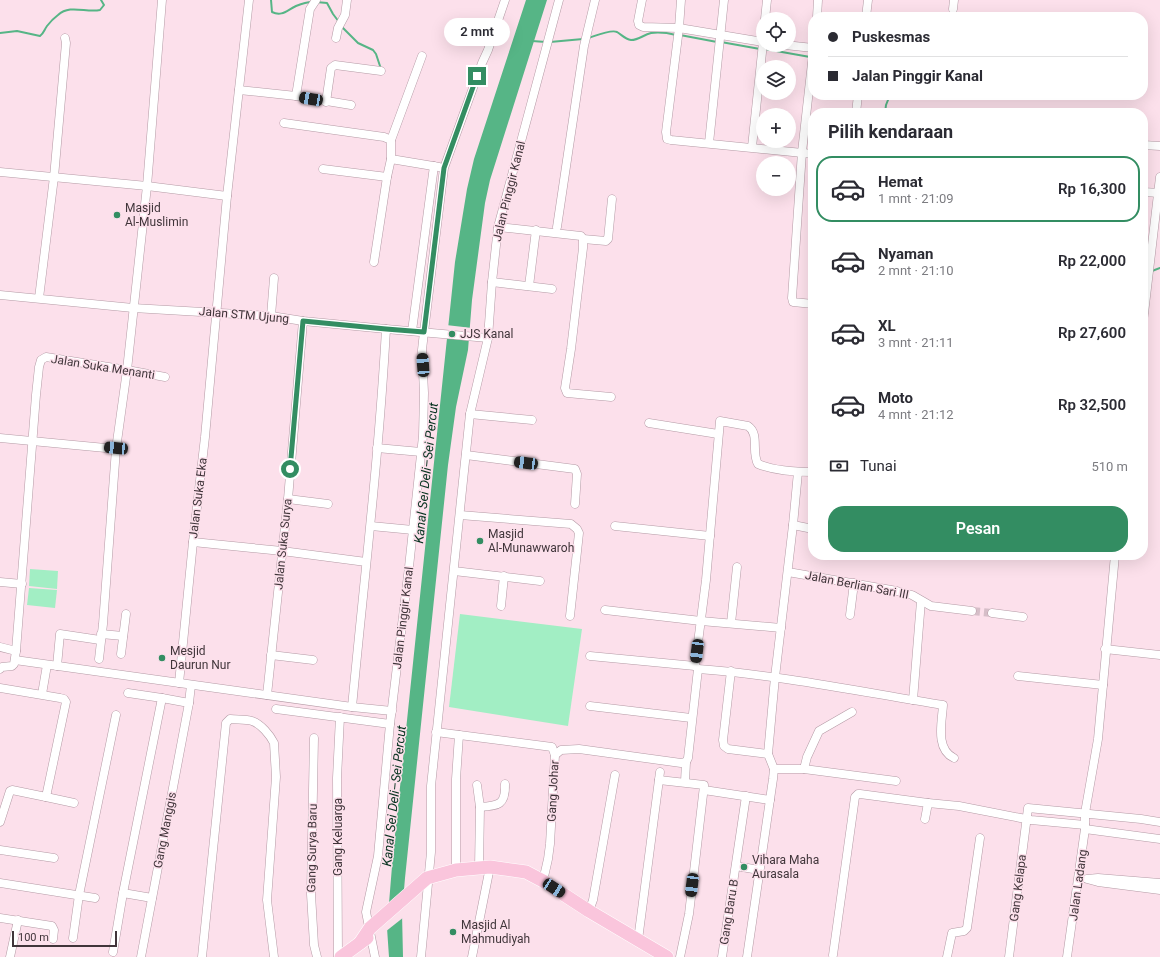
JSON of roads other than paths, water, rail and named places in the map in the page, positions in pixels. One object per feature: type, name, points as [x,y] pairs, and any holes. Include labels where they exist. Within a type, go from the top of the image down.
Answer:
[{"type":"main road","points":[[340,957],[360,943],[371,930],[424,888],[456,870],[485,868],[526,872],[667,957]]},
{"type":"street","points":[[99,659],[116,448],[127,370],[147,186],[162,0]]},
{"type":"street","name":"Jalan Suka Eka","points":[[179,683],[203,460],[227,196],[249,0]]},
{"type":"street","points":[[296,96],[310,10],[316,0]]},
{"type":"street","points":[[336,38],[340,24],[345,15],[347,0]]},
{"type":"street","name":"Jalan Pinggir Kanal","points":[[375,957],[371,930],[366,912],[378,856],[390,724],[423,436],[424,393],[422,350],[444,168],[505,0]]},
{"type":"street","name":"Jalan Pinggir Kanal","points":[[421,957],[424,888],[431,852],[431,786],[470,414],[484,338],[498,226],[550,31],[560,0]]},
{"type":"street","points":[[557,227],[586,31],[595,0]]},
{"type":"street","points":[[642,0],[638,21],[639,25],[643,27],[678,30],[719,40],[756,45]]},
{"type":"street","points":[[681,0],[666,136],[667,139],[808,153]]},
{"type":"street","points":[[709,143],[724,0]]},
{"type":"street","points":[[766,12],[767,0]]},
{"type":"street","points":[[817,12],[818,0]]},
{"type":"street","points":[[867,12],[868,0]]},
{"type":"street","points":[[953,9],[954,0]]},
{"type":"street","points":[[39,298],[62,101],[66,43],[65,38]]},
{"type":"street","points":[[796,46],[808,47]]},
{"type":"street","points":[[752,148],[762,52]]},
{"type":"street","points":[[374,262],[391,159],[391,140],[422,56]]},
{"type":"street","points":[[326,102],[332,66],[380,71]]},
{"type":"street","points":[[239,90],[296,96],[351,105]]},
{"type":"street","points":[[808,91],[802,152],[792,298],[793,302],[808,304]]},
{"type":"street","points":[[284,123],[384,137],[391,140]]},
{"type":"street","points":[[1148,145],[1160,146]]},
{"type":"street","points":[[391,159],[444,168]]},
{"type":"street","points":[[412,331],[434,166]]},
{"type":"street","points":[[323,169],[387,177]]},
{"type":"street","points":[[0,172],[147,186],[227,196]]},
{"type":"street","points":[[1148,276],[1160,177]]},
{"type":"street","points":[[1148,192],[1159,193]]},
{"type":"street","points":[[498,226],[579,235],[583,239],[606,241],[608,239],[612,200]]},
{"type":"street","points":[[529,286],[536,230]]},
{"type":"street","points":[[583,239],[572,349],[565,388],[568,392],[611,397]]},
{"type":"street","points":[[271,316],[274,278]]},
{"type":"street","points":[[492,282],[552,289]]},
{"type":"street","name":"Jalan STM Ujung","points":[[0,295],[133,308],[271,316],[303,321],[484,338]]},
{"type":"street","name":"Jalan Suka Surya","points":[[267,695],[288,499],[303,321]]},
{"type":"street","points":[[352,707],[366,562],[371,526],[386,329]]},
{"type":"street","name":"Jalan Suka Menanti","points":[[33,440],[38,372],[41,360],[46,358],[127,370],[165,378]]},
{"type":"street","points":[[470,414],[532,420]]},
{"type":"street","points":[[684,782],[692,718],[720,421],[752,428],[754,433],[755,455],[758,464],[765,467],[808,472]]},
{"type":"street","points":[[649,423],[718,434]]},
{"type":"street","points":[[0,438],[116,448]]},
{"type":"street","points":[[0,669],[2,667],[12,666],[15,660],[33,440]]},
{"type":"street","points":[[377,448],[421,452]]},
{"type":"street","points":[[466,455],[575,469],[577,474],[575,504]]},
{"type":"street","points":[[747,957],[774,769],[768,754],[798,472]]},
{"type":"street","points":[[288,499],[328,504]]},
{"type":"street","points":[[460,516],[558,523],[574,526],[579,534],[570,616]]},
{"type":"street","points":[[793,525],[808,528]]},
{"type":"street","points":[[371,526],[413,530]]},
{"type":"street","points":[[615,526],[710,536]]},
{"type":"street","points":[[193,542],[282,551],[366,562]]},
{"type":"street","name":"Jalan Ladang","points":[[1067,957],[1083,879],[1086,813],[1098,739],[1105,649],[1114,560]]},
{"type":"street","points":[[731,623],[737,567]]},
{"type":"street","points":[[454,571],[540,581]]},
{"type":"street","name":"Jalan Berlian Sari III","points":[[788,572],[854,582],[908,594],[931,606],[972,611]]},
{"type":"street","points":[[501,606],[504,576]]},
{"type":"street","points":[[0,582],[22,584]]},
{"type":"street","points":[[850,615],[854,582]]},
{"type":"street","points":[[913,700],[921,601]]},
{"type":"street","points":[[605,610],[781,628]]},
{"type":"street","points":[[992,613],[1023,617]]},
{"type":"street","points":[[121,654],[126,614]]},
{"type":"street","points":[[57,666],[60,634],[101,637],[123,636]]},
{"type":"street","points":[[0,647],[16,651]]},
{"type":"street","points":[[1105,649],[1160,655]]},
{"type":"street","points":[[271,655],[312,660]]},
{"type":"street","points":[[590,656],[775,677],[943,705],[941,731],[943,747],[948,755],[954,758]]},
{"type":"street","points":[[15,660],[352,707],[392,710]]},
{"type":"street","points":[[42,694],[47,665]]},
{"type":"street","points":[[731,671],[723,740],[724,746],[728,749],[768,754]]},
{"type":"street","points":[[1018,676],[1103,686]]},
{"type":"street","name":"Gang Manggis","points":[[141,957],[189,703],[191,685]]},
{"type":"street","points":[[0,688],[42,694],[64,699],[66,702],[46,797]]},
{"type":"street","points":[[128,693],[189,703]]},
{"type":"street","points":[[113,952],[123,893],[162,698]]},
{"type":"street","points":[[590,706],[692,718]]},
{"type":"street","points":[[276,709],[390,724]]},
{"type":"street","points":[[804,769],[807,757],[819,732],[852,712]]},
{"type":"street","points":[[73,938],[79,895],[116,715]]},
{"type":"street","name":"Gang Keluarga","points":[[340,717],[337,778],[340,957]]},
{"type":"street","points":[[202,957],[226,723],[230,719],[252,721],[258,724],[274,743],[276,777],[267,900],[274,957]]},
{"type":"street","name":"Gang Johar","points":[[436,732],[552,747],[555,755],[550,844],[543,881]]},
{"type":"street","points":[[456,870],[456,779],[459,735]]},
{"type":"street","name":"Gang Surya Baru","points":[[314,738],[311,894],[314,945],[317,957]]},
{"type":"street","points":[[555,755],[561,750],[579,749],[681,763],[686,762]]},
{"type":"street","points":[[774,769],[804,769],[896,781]]},
{"type":"street","points":[[589,911],[593,900],[615,775]]},
{"type":"street","points":[[638,940],[659,776],[704,785],[689,914],[680,957]]},
{"type":"street","points":[[480,807],[494,805],[501,802],[504,799],[505,784]]},
{"type":"street","points":[[472,957],[485,868],[477,785]]},
{"type":"street","points":[[0,822],[12,790],[74,803]]},
{"type":"street","points":[[704,790],[770,800]]},
{"type":"street","points":[[836,956],[855,797],[858,794],[959,806],[1027,819],[1160,839]]},
{"type":"street","name":"Gang Baru B","points":[[722,957],[746,796]]},
{"type":"street","points":[[925,819],[928,803]]},
{"type":"street","points":[[1027,819],[1028,808],[1160,822]]},
{"type":"street","name":"Gang Kelapa","points":[[1009,957],[1027,819]]},
{"type":"street","points":[[947,957],[952,933],[964,931],[967,928],[980,838]]},
{"type":"street","points":[[0,850],[54,858]]},
{"type":"street","points":[[736,866],[759,870]]},
{"type":"street","points":[[1083,879],[1098,882],[1149,885],[1160,883]]},
{"type":"street","points":[[0,883],[95,898]]},
{"type":"street","points":[[1149,885],[1160,890]]},
{"type":"street","points":[[123,893],[152,898]]},
{"type":"street","points":[[0,918],[52,926],[54,930],[53,939]]},
{"type":"street","points":[[10,957],[18,920]]},
{"type":"street","points":[[371,957],[374,947]]},
{"type":"waterway","points":[[0,33],[17,31],[40,36],[47,26],[63,12],[73,9],[100,10],[104,5],[101,0]]},
{"type":"waterway","points":[[271,0],[272,12],[279,14],[300,5],[312,2]]},
{"type":"waterway","points":[[316,2],[327,3],[339,22]]},
{"type":"waterway","points":[[341,26],[358,43],[373,50],[380,66]]},
{"type":"waterway","points":[[588,38],[611,31],[617,32],[625,38],[631,40],[651,33],[676,35]]},
{"type":"waterway","points":[[680,35],[717,42]]},
{"type":"waterway","points":[[550,42],[583,39]]},
{"type":"waterway","points":[[532,41],[546,42]]},
{"type":"waterway","points":[[721,42],[756,48]]},
{"type":"waterway","points":[[782,52],[808,57]]},
{"type":"waterway","points":[[886,108],[888,100]]},
{"type":"waterway","points":[[1152,271],[1160,268]]},
{"type":"tunnel","points":[[972,611],[992,613]]},
{"type":"place","name":"Masjid Al-Muslimin","points":[[117,215]]},
{"type":"place","name":"JJS Kanal","points":[[452,334]]},
{"type":"place","name":"Masjid Al-Munawwaroh","points":[[480,541]]},
{"type":"place","name":"Mesjid Daurun Nur","points":[[162,658]]},
{"type":"place","name":"Vihara Maha Aurasala","points":[[744,867]]},
{"type":"place","name":"Masjid Al Mahmudiyah","points":[[453,932]]},
{"type":"water label","name":"Kanal Sei Deli–Sei Percut","points":[[426,473]]},
{"type":"water label","name":"Kanal Sei Deli–Sei Percut","points":[[394,796]]}]
